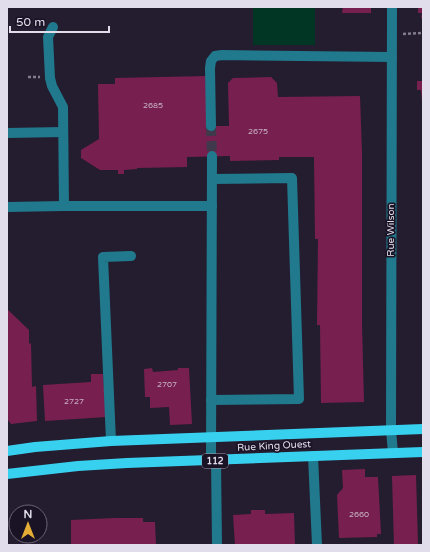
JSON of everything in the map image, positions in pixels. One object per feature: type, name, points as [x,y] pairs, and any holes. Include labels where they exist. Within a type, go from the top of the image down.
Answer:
[{"type":"main road","name":"Rue King Ouest","points":[[7,451],[35,447],[111,441],[423,429]]},
{"type":"main road","name":"Rue King Ouest","points":[[7,474],[78,466],[423,452]]},
{"type":"street","name":"Rue Wilson","points":[[392,7],[391,430],[393,453]]},
{"type":"street","points":[[53,27],[48,37],[50,78],[52,86],[63,107],[64,206]]},
{"type":"street","points":[[211,126],[210,61],[216,56],[392,57]]},
{"type":"street","points":[[7,133],[63,132]]},
{"type":"street","points":[[212,156],[210,438],[214,461],[217,545]]},
{"type":"street","points":[[211,400],[299,400],[292,178],[212,179]]},
{"type":"street","points":[[7,207],[212,206]]},
{"type":"street","points":[[111,441],[103,256],[130,256]]},
{"type":"street","points":[[313,456],[317,545]]},
{"type":"path","points":[[392,34],[423,33]]},
{"type":"green space","points":[[253,7],[315,7],[315,45],[253,45]]},
{"type":"building","points":[[343,7],[371,7],[371,13],[342,13]]},
{"type":"building","points":[[418,7],[423,7],[423,18],[421,18],[422,13],[418,13]]},
{"type":"building","points":[[207,76],[208,126],[229,126],[228,83],[233,78],[271,77],[277,83],[278,97],[360,96],[362,152],[362,324],[364,402],[321,403],[320,325],[317,325],[318,239],[315,239],[314,157],[279,157],[279,160],[230,161],[230,156],[187,157],[187,167],[137,168],[124,170],[124,174],[118,174],[118,170],[100,170],[81,158],[81,150],[99,139],[98,84],[115,84],[115,78]]},
{"type":"building","points":[[417,81],[423,81],[423,101],[421,90],[417,90]]},
{"type":"building","points":[[7,309],[29,330],[29,344],[31,343],[32,387],[36,386],[37,421],[11,424],[8,420]]},
{"type":"building","points":[[152,368],[153,372],[178,370],[178,368],[189,368],[192,424],[170,425],[169,407],[150,408],[150,397],[145,397],[144,369]]},
{"type":"building","points":[[91,374],[103,374],[106,417],[45,421],[43,385],[91,382]]},
{"type":"building","points":[[365,469],[365,477],[378,477],[381,534],[377,534],[377,537],[339,538],[337,495],[343,488],[342,470]]},
{"type":"building","points":[[416,475],[418,545],[394,545],[392,476]]},
{"type":"building","points":[[251,510],[265,510],[265,514],[294,513],[295,545],[235,545],[233,515],[251,514]]},
{"type":"building","points":[[143,518],[143,522],[155,522],[156,545],[71,545],[71,520]]},
{"type":"tunnel","points":[[211,126],[212,156]]}]
